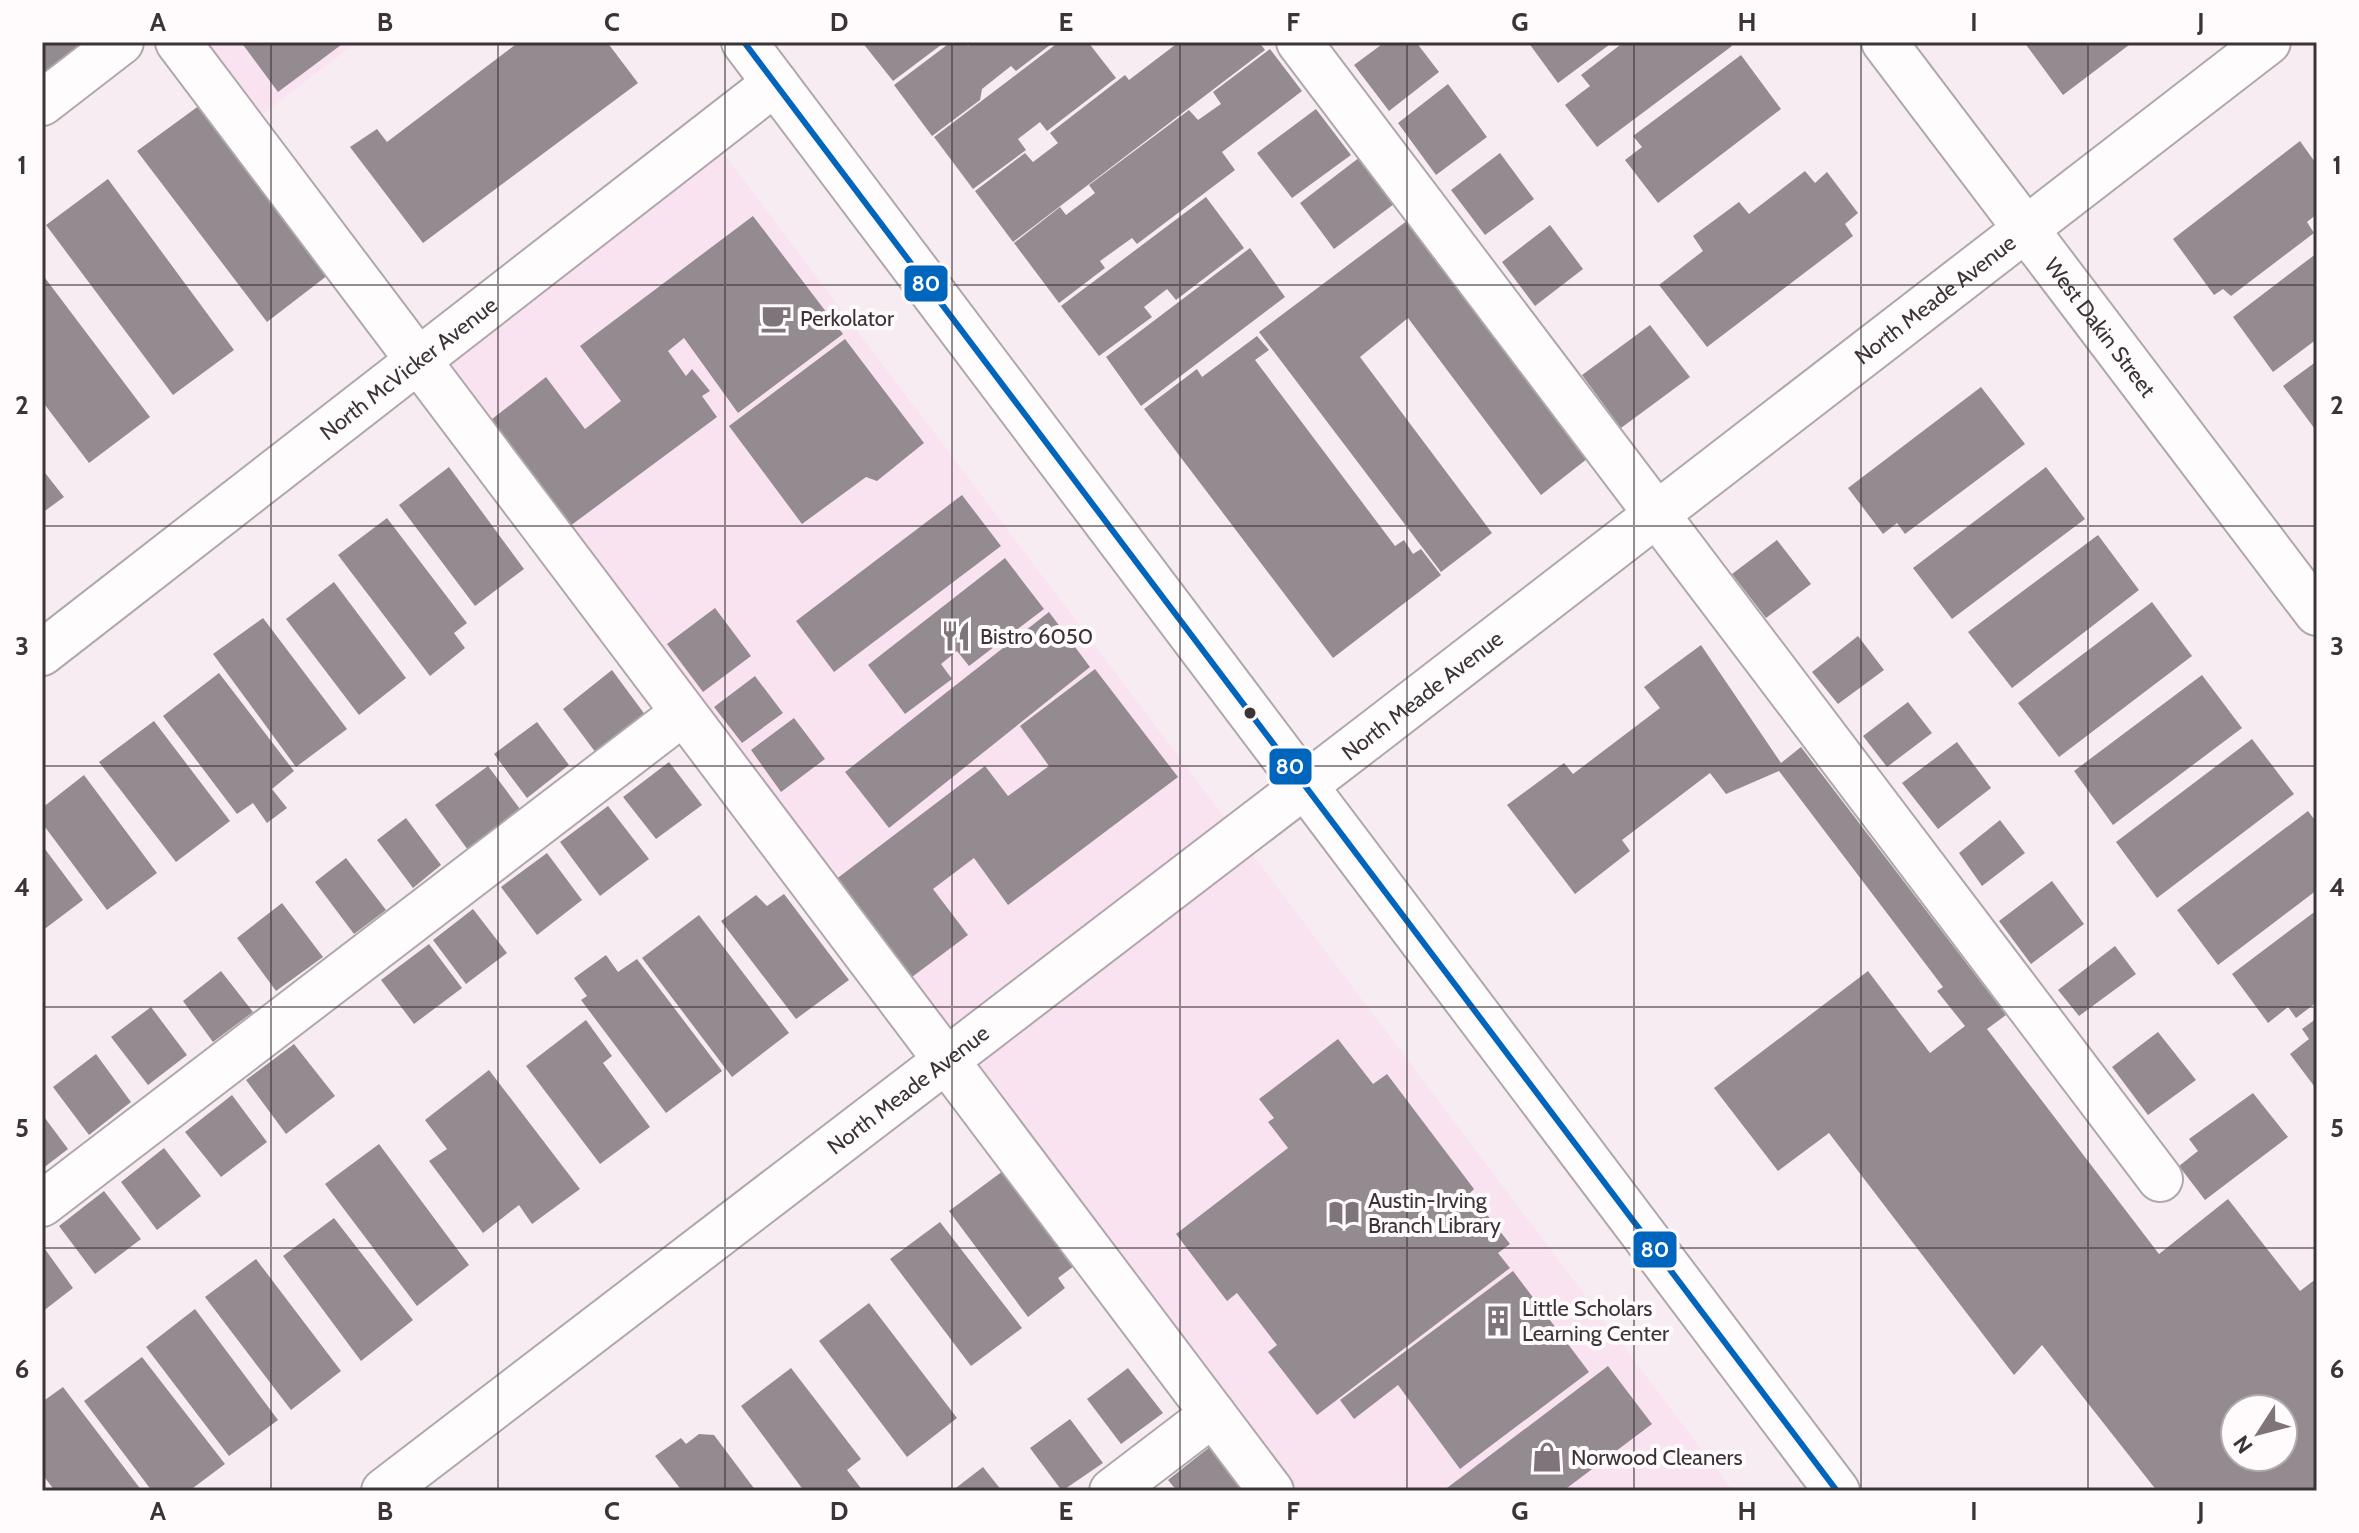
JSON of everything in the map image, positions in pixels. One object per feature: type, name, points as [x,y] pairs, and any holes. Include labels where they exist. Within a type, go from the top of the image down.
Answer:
[{"type":"street","points":[[42,103],[121,42]]},
{"type":"street","points":[[178,42],[1271,1491]]},
{"type":"street","points":[[744,42],[1837,1491]]},
{"type":"street","points":[[1299,42],[2160,1179]]},
{"type":"street","name":"West Dakin Street","points":[[1884,42],[2317,613]]},
{"type":"street","name":"North Meade Avenue","points":[[384,1491],[1305,786],[2268,42]]},
{"type":"street","name":"North McVicker Avenue","points":[[42,653],[775,83]]},
{"type":"street","points":[[42,1204],[683,713]]},
{"type":"street","points":[[1112,1491],[1213,1414]]},
{"type":"shaded area","points":[[189,42],[357,42],[251,123]]},
{"type":"shaded area","points":[[718,146],[1733,1491],[1278,1491],[428,365]]},
{"type":"building","points":[[42,42],[86,42],[42,75]]},
{"type":"building","points":[[241,42],[345,42],[278,92]]},
{"type":"building","points":[[519,42],[607,42],[638,83],[423,243],[350,147],[377,129],[387,142]]},
{"type":"building","points":[[862,42],[945,42],[893,81]]},
{"type":"building","points":[[951,42],[965,42],[968,46],[973,42],[1054,42],[1016,71],[1011,66],[982,89],[980,100],[932,136],[894,85]]},
{"type":"building","points":[[1059,42],[1088,42],[1116,78],[1047,131],[1040,122],[1018,139],[1026,150],[973,189],[934,137]]},
{"type":"building","points":[[1179,42],[1259,42],[1265,50],[1013,242],[975,191],[1025,153],[1033,162],[1058,143],[1050,133],[1125,75],[1129,80]]},
{"type":"building","points":[[1385,42],[1416,42],[1439,72],[1389,111],[1354,65]]},
{"type":"building","points":[[1528,42],[1613,42],[1558,83]]},
{"type":"building","points":[[1624,42],[1729,42],[1732,46],[1597,147],[1565,105],[1590,86],[1581,75]]},
{"type":"building","points":[[2024,42],[2133,42],[2063,95]]},
{"type":"building","points":[[1270,49],[1302,91],[1222,152],[1235,170],[1137,244],[1132,238],[1100,261],[1105,268],[1059,303],[1014,243],[1060,207],[1066,215],[1095,193],[1089,185],[1189,110],[1198,120],[1221,104],[1213,92]]},
{"type":"building","points":[[1741,55],[1781,109],[1658,203],[1625,160],[1642,147],[1633,136]]},
{"type":"building","points":[[1448,84],[1487,137],[1436,175],[1398,123]]},
{"type":"building","points":[[200,105],[328,275],[267,322],[137,151]]},
{"type":"building","points":[[1316,109],[1351,155],[1292,198],[1257,153]]},
{"type":"building","points":[[2300,141],[2317,165],[2317,214],[2307,222],[2314,233],[2231,296],[2223,289],[2214,295],[2173,239]]},
{"type":"building","points":[[1500,153],[1534,199],[1485,235],[1451,190]]},
{"type":"building","points":[[1360,157],[1394,204],[1334,249],[1300,203]]},
{"type":"building","points":[[1805,171],[1815,183],[1827,172],[1858,213],[1845,224],[1853,236],[1707,347],[1659,285],[1703,251],[1693,236],[1739,202],[1749,214]]},
{"type":"building","points":[[108,179],[234,350],[173,395],[46,225]]},
{"type":"building","points":[[1206,197],[1244,248],[1176,300],[1167,289],[1144,307],[1152,317],[1099,356],[1061,306]]},
{"type":"building","points":[[753,216],[843,334],[738,413],[684,338],[668,351],[686,376],[692,369],[710,391],[702,396],[717,417],[566,529],[487,423],[546,377],[585,429],[621,401],[580,346]]},
{"type":"building","points":[[1412,217],[1592,455],[1541,495],[1408,318],[1360,357],[1492,533],[1441,572],[1259,332]]},
{"type":"building","points":[[1550,225],[1583,269],[1535,306],[1502,262]]},
{"type":"building","points":[[1250,248],[1285,297],[1141,406],[1106,357]]},
{"type":"building","points":[[2317,253],[2317,339],[2273,372],[2233,317]]},
{"type":"building","points":[[42,274],[150,417],[89,463],[42,401]]},
{"type":"building","points":[[1650,325],[1690,377],[1621,428],[1582,375]]},
{"type":"building","points":[[1257,336],[1269,350],[1255,360],[1395,546],[1404,540],[1413,554],[1421,549],[1441,575],[1333,658],[1144,409],[1197,369],[1202,377]]},
{"type":"building","points":[[845,339],[924,443],[877,481],[866,477],[802,524],[729,426]]},
{"type":"building","points":[[2317,361],[2317,432],[2283,386]]},
{"type":"building","points":[[1981,387],[2025,444],[1905,534],[1897,523],[1883,534],[1848,488]]},
{"type":"building","points":[[449,467],[524,569],[475,606],[399,505]]},
{"type":"building","points":[[2046,467],[2085,519],[1952,619],[1913,568]]},
{"type":"building","points":[[42,469],[64,497],[42,513]]},
{"type":"building","points":[[962,495],[1001,546],[834,672],[796,621]]},
{"type":"building","points":[[387,518],[467,623],[454,633],[465,648],[430,676],[338,555]]},
{"type":"building","points":[[2098,535],[2139,590],[2012,688],[1968,632]]},
{"type":"building","points":[[1777,540],[1811,584],[1766,618],[1732,574]]},
{"type":"building","points":[[1005,558],[1044,609],[969,666],[957,651],[941,664],[952,679],[905,714],[868,665]]},
{"type":"building","points":[[334,582],[406,678],[359,715],[286,619]]},
{"type":"building","points":[[2152,602],[2192,656],[2059,757],[2018,703]]},
{"type":"building","points":[[715,608],[751,656],[703,692],[667,644]]},
{"type":"building","points":[[1049,612],[1090,667],[889,828],[845,772]]},
{"type":"building","points":[[263,618],[347,729],[296,767],[213,654]]},
{"type":"building","points":[[1858,636],[1884,670],[1838,704],[1812,672]]},
{"type":"building","points":[[1701,645],[1781,763],[1801,747],[2006,1015],[1987,1029],[2159,1254],[2228,1199],[2300,1291],[2317,1278],[2317,1491],[2157,1491],[2042,1345],[2014,1375],[1829,1133],[1778,1171],[1714,1088],[1868,971],[1930,1053],[1965,1026],[1937,991],[1943,987],[1779,771],[1726,794],[1710,773],[1622,840],[1630,851],[1575,894],[1507,805],[1564,763],[1573,774],[1660,708],[1644,687]]},
{"type":"building","points":[[1095,669],[1178,777],[1008,905],[974,858],[933,889],[968,935],[908,980],[835,880],[985,766],[1008,796],[1049,766],[1020,726]]},
{"type":"building","points":[[612,670],[646,716],[596,753],[563,709]]},
{"type":"building","points":[[219,673],[294,771],[272,789],[287,808],[267,823],[253,803],[237,814],[163,716]]},
{"type":"building","points":[[2202,675],[2242,728],[2113,825],[2074,771]]},
{"type":"building","points":[[755,676],[783,713],[742,743],[714,707]]},
{"type":"building","points":[[1908,702],[1932,733],[1887,767],[1863,736]]},
{"type":"building","points":[[794,718],[825,759],[781,792],[751,750]]},
{"type":"building","points":[[154,721],[230,821],[176,862],[99,762]]},
{"type":"building","points":[[537,722],[569,765],[527,798],[494,754]]},
{"type":"building","points":[[2252,739],[2294,794],[2157,898],[2116,842]]},
{"type":"building","points":[[1957,742],[1991,788],[1938,829],[1902,783]]},
{"type":"building","points":[[669,762],[702,805],[656,839],[623,797]]},
{"type":"building","points":[[488,766],[520,809],[468,850],[435,805]]},
{"type":"building","points":[[84,775],[157,873],[107,910],[42,823],[42,808]]},
{"type":"building","points":[[608,806],[649,859],[600,896],[560,842]]},
{"type":"building","points":[[2308,811],[2317,823],[2317,890],[2218,965],[2177,910]]},
{"type":"building","points":[[406,818],[441,865],[413,888],[377,840]]},
{"type":"building","points":[[2000,820],[2025,853],[1982,886],[1959,853]]},
{"type":"building","points":[[42,845],[83,900],[42,931]]},
{"type":"building","points":[[547,853],[582,900],[537,935],[501,887]]},
{"type":"building","points":[[346,858],[386,910],[354,934],[315,882]]},
{"type":"building","points":[[2052,881],[2084,924],[2031,964],[1999,921]]},
{"type":"building","points":[[784,894],[849,980],[796,1019],[721,921],[756,895],[767,906]]},
{"type":"building","points":[[282,903],[323,957],[276,991],[237,938]]},
{"type":"building","points":[[473,909],[507,953],[466,984],[433,940]]},
{"type":"building","points":[[2317,910],[2317,1002],[2296,1018],[2288,1007],[2268,1023],[2232,974]]},
{"type":"building","points":[[699,915],[789,1033],[732,1077],[642,958]]},
{"type":"building","points":[[429,944],[462,988],[414,1024],[381,980]]},
{"type":"building","points":[[2115,946],[2136,974],[2079,1016],[2058,990]]},
{"type":"building","points":[[606,955],[618,972],[637,959],[722,1071],[666,1113],[581,1000],[587,996],[574,978]]},
{"type":"building","points":[[221,971],[253,1012],[213,1042],[183,1001]]},
{"type":"building","points":[[151,1007],[187,1055],[148,1085],[111,1037]]},
{"type":"building","points":[[2317,1018],[2317,1090],[2290,1054],[2309,1039],[2302,1029]]},
{"type":"building","points":[[586,1020],[612,1056],[603,1063],[650,1127],[600,1164],[526,1066]]},
{"type":"building","points":[[2158,1032],[2196,1080],[2148,1115],[2112,1067]]},
{"type":"building","name":"Austin-Irving Branch Library","points":[[1338,1039],[1373,1084],[1387,1074],[1474,1189],[1470,1193],[1510,1244],[1498,1253],[1510,1268],[1317,1415],[1268,1352],[1277,1345],[1237,1293],[1227,1301],[1176,1234],[1288,1148],[1268,1122],[1274,1118],[1259,1099]]},
{"type":"building","points":[[294,1044],[335,1096],[286,1134],[246,1080]]},
{"type":"building","points":[[96,1054],[131,1102],[89,1135],[53,1087]]},
{"type":"building","points":[[489,1070],[580,1189],[532,1224],[519,1205],[483,1233],[429,1161],[447,1149],[425,1120]]},
{"type":"building","points":[[2253,1093],[2288,1137],[2205,1200],[2179,1166],[2198,1151],[2189,1139]]},
{"type":"building","points":[[232,1095],[267,1142],[221,1177],[185,1132]]},
{"type":"building","points":[[42,1114],[68,1149],[42,1169]]},
{"type":"building","points":[[379,1144],[469,1265],[417,1306],[325,1184]]},
{"type":"building","points":[[164,1148],[201,1196],[157,1230],[121,1182]]},
{"type":"building","points":[[1003,1171],[1074,1266],[1058,1278],[1065,1288],[1028,1317],[949,1211]]},
{"type":"building","points":[[104,1191],[141,1239],[95,1274],[59,1226]]},
{"type":"building","points":[[334,1218],[413,1320],[361,1361],[283,1256]]},
{"type":"building","points":[[940,1222],[1022,1328],[971,1366],[890,1259]]},
{"type":"building","points":[[42,1245],[73,1288],[42,1312]]},
{"type":"building","points":[[256,1259],[341,1371],[291,1410],[205,1297]]},
{"type":"building","name":"Little Scholars Learning Center","points":[[1513,1271],[1589,1372],[1460,1469],[1398,1385],[1354,1419],[1340,1400]]},
{"type":"building","points":[[869,1303],[957,1418],[907,1457],[819,1341]]},
{"type":"building","points":[[195,1309],[278,1420],[229,1456],[146,1347]]},
{"type":"building","points":[[142,1357],[225,1464],[189,1491],[152,1491],[84,1401]]},
{"type":"building","name":"Norwood Cleaners","points":[[1608,1366],[1652,1424],[1563,1491],[1443,1491]]},
{"type":"building","points":[[791,1368],[861,1459],[847,1470],[863,1491],[804,1491],[741,1406]]},
{"type":"building","points":[[1128,1368],[1163,1413],[1121,1444],[1087,1399]]},
{"type":"building","points":[[63,1387],[142,1491],[55,1491],[42,1474],[42,1402]]},
{"type":"building","points":[[1070,1419],[1103,1463],[1062,1491],[1030,1448]]},
{"type":"building","points":[[699,1434],[714,1435],[756,1491],[682,1491],[655,1456],[681,1438],[686,1444]]},
{"type":"building","points":[[1211,1446],[1247,1491],[1177,1491],[1168,1480]]},
{"type":"building","points":[[983,1467],[1002,1491],[952,1491]]},
{"type":"transit line","name":"80","points":[[744,42],[1837,1491]]},
{"type":"place","name":"Perkolator","points":[[776,318]]},
{"type":"place","name":"Bistro 6050","points":[[956,636]]},
{"type":"place","name":"Austin-Irving Branch Library","points":[[1344,1213]]},
{"type":"place","name":"Little Scholars Learning Center","points":[[1498,1321]]},
{"type":"place","name":"Norwood Cleaners","points":[[1547,1457]]}]
